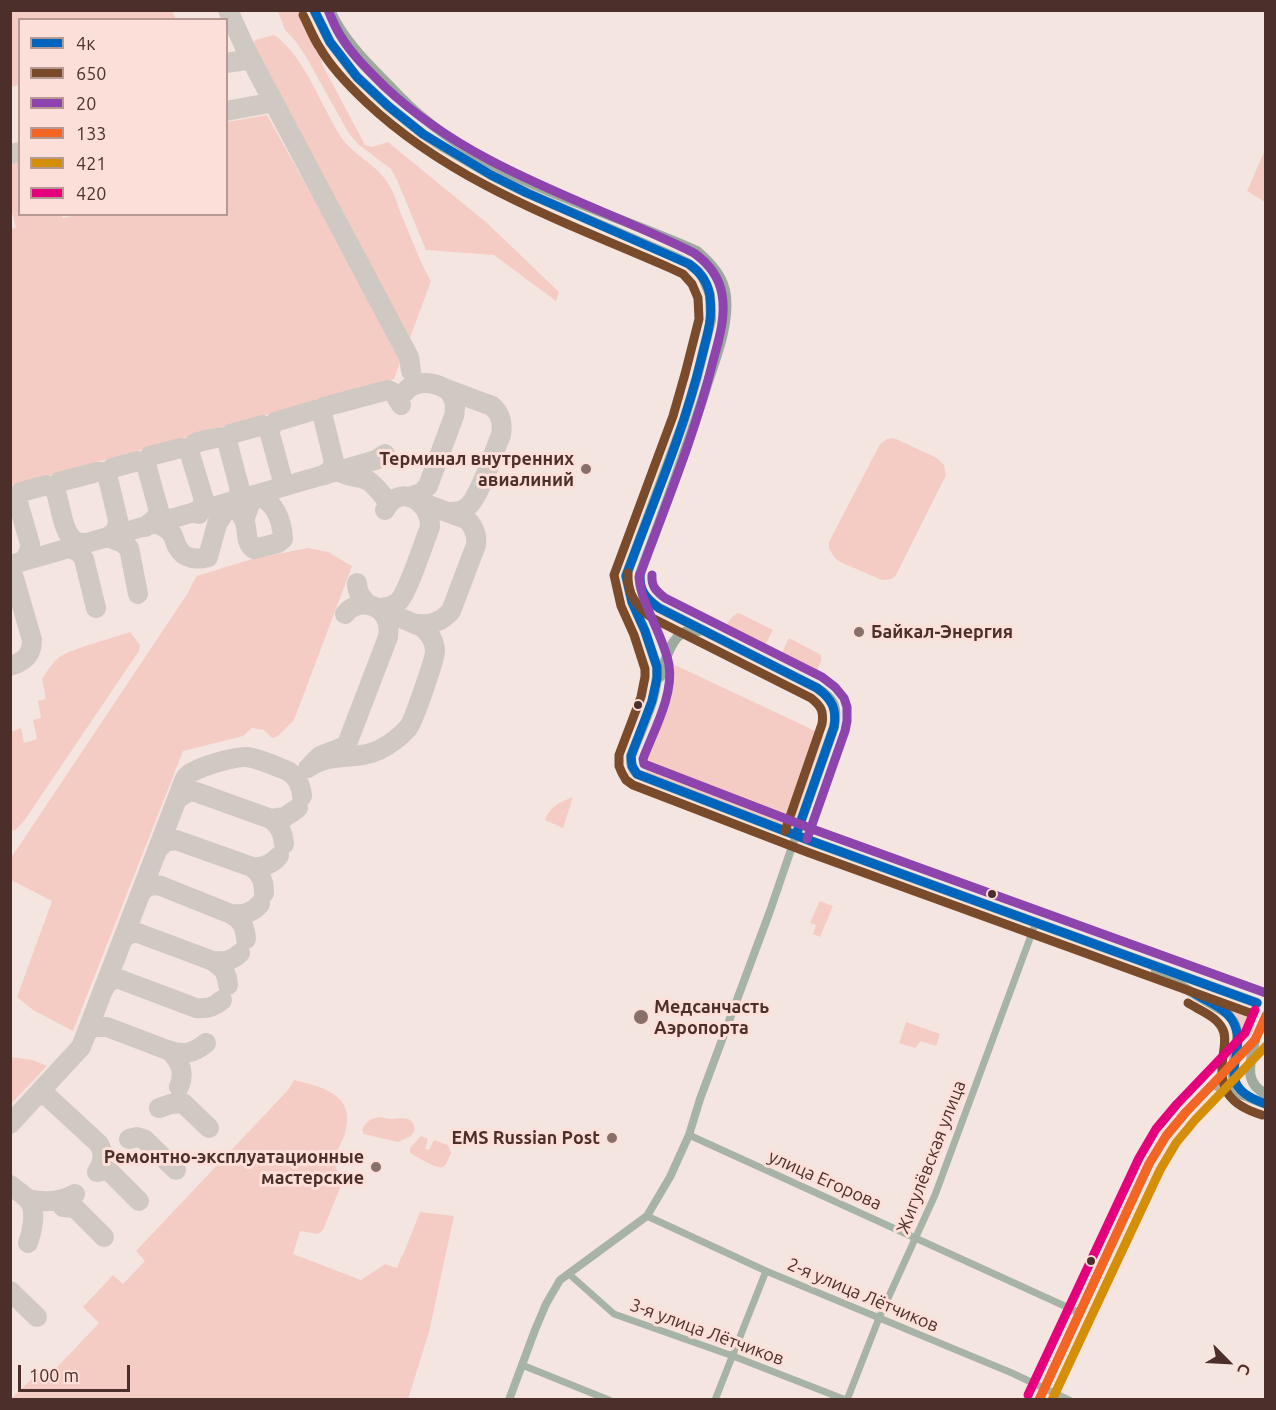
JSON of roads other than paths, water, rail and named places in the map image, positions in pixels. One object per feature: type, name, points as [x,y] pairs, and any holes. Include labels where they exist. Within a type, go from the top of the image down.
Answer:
[{"type":"main road","points":[[314,10],[330,42],[366,87],[423,134],[491,175],[527,193],[689,264],[698,271],[707,285],[711,320],[697,377],[684,420],[626,576],[632,602],[657,667],[657,683],[653,696]]},
{"type":"main road","points":[[330,10],[342,32],[358,52],[400,96],[424,119],[459,144],[531,183],[697,251],[710,262],[716,271],[726,295],[725,323],[719,350],[690,442],[639,582],[643,595],[650,602],[817,688],[832,700],[836,717],[834,727],[796,835]]},
{"type":"main road","points":[[347,65],[352,68],[359,67],[362,59],[358,52]]},
{"type":"main road","points":[[394,111],[381,96],[387,90],[400,96]]},
{"type":"main road","points":[[711,634],[692,629],[685,631],[669,648],[631,756],[630,762],[633,771],[637,774],[796,835],[1262,1004]]},
{"type":"main road","points":[[1135,958],[1228,1014],[1236,1028],[1233,1078],[1236,1088],[1248,1097]]},
{"type":"main road","points":[[1266,1015],[1255,1040],[1250,1068],[1250,1077],[1259,1091],[1266,1094]]},
{"type":"main road","points":[[1039,1400],[1149,1164],[1166,1136],[1186,1112],[1255,1040]]},
{"type":"main road","points":[[1213,1085],[1266,1104]]},
{"type":"street","points":[[509,1400],[546,1304],[560,1280],[647,1216],[670,1178],[689,1135],[796,835]]},
{"type":"street","name":"Жигулёвская улица","points":[[847,1400],[879,1318],[935,1195],[1036,922]]},
{"type":"street","name":"улица Егорова","points":[[689,1135],[1080,1313]]},
{"type":"street","name":"2-я улица Лётчиков","points":[[647,1216],[766,1271],[1069,1400]]},
{"type":"street","points":[[715,1400],[766,1271]]},
{"type":"street","name":"3-я улица Лётчиков","points":[[569,1275],[614,1314],[733,1356],[847,1400]]},
{"type":"street","points":[[522,1365],[609,1400]]},
{"type":"place","name":"Терминал внутренних авиалиний","points":[[586,469]]},
{"type":"place","name":"Байкал-Энергия","points":[[859,632]]},
{"type":"place","name":"Медсанчасть Аэропорта","points":[[641,1017]]},
{"type":"place","name":"EMS Russian Рost","points":[[612,1138]]},
{"type":"place","name":"Ремонтно-эксплуатационные мастерские","points":[[376,1167]]}]
